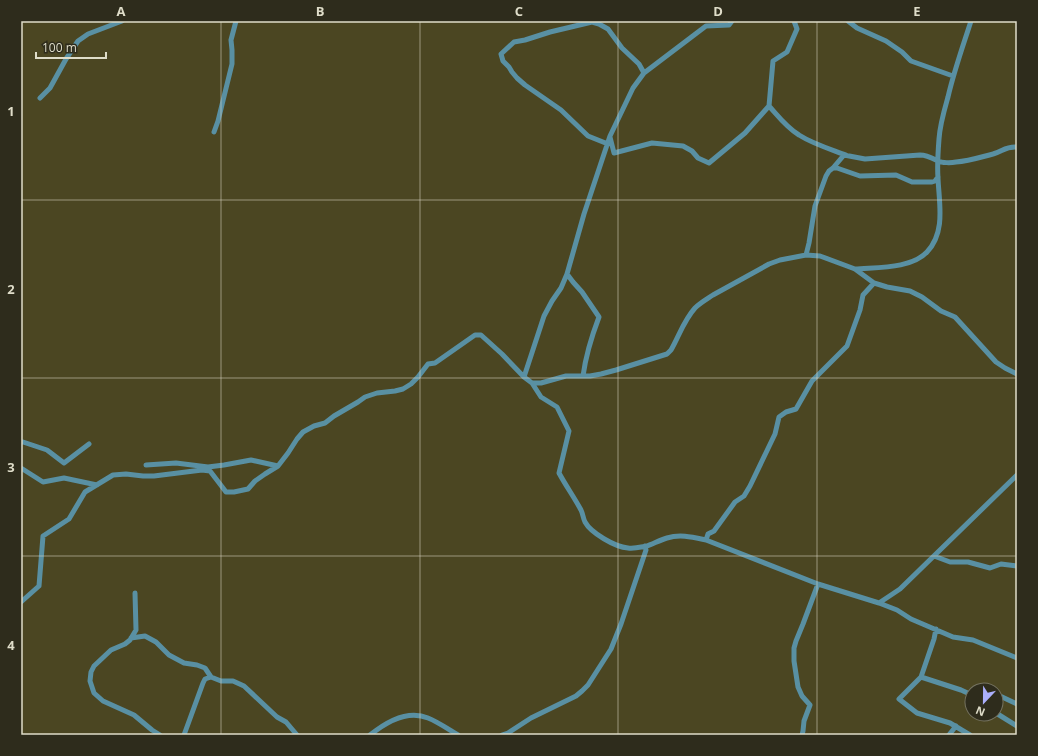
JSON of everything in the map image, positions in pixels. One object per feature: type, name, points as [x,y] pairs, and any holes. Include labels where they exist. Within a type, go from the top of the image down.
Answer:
[{"type":"street","points":[[40,98],[50,88],[78,41],[88,34],[122,21]]},
{"type":"street","points":[[214,132],[232,64],[231,40],[236,21]]},
{"type":"street","points":[[605,21],[608,29],[622,48],[639,64],[644,72]]},
{"type":"street","points":[[524,377],[544,316],[561,288],[567,274],[586,208],[610,136],[633,88],[644,72],[706,26],[729,25],[732,21]]},
{"type":"street","points":[[610,136],[614,153],[652,143],[683,146],[692,151],[698,158],[709,163],[745,133],[769,106],[773,61],[787,52],[797,29],[794,21]]},
{"type":"street","points":[[848,21],[857,28],[886,41],[902,52],[911,61],[953,76]]},
{"type":"street","points":[[855,269],[893,266],[915,261],[927,252],[935,240],[940,222],[938,177],[940,125],[953,76],[971,21]]},
{"type":"street","points":[[608,29],[595,22],[592,22],[514,42],[501,54],[503,61],[525,85],[561,110],[588,136],[608,144]]},
{"type":"street","points":[[769,106],[798,135],[820,146],[860,159],[920,155],[934,158],[939,162],[956,162],[996,153],[1010,146],[1017,147]]},
{"type":"street","points":[[806,255],[815,206],[826,176],[829,170],[833,168],[843,156],[846,155]]},
{"type":"street","points":[[833,168],[860,176],[896,175],[912,182],[932,182],[938,177]]},
{"type":"street","points":[[532,383],[541,383],[566,376],[601,374],[667,354],[671,350],[694,309],[705,300],[769,264],[780,260],[806,255],[820,256],[855,269],[874,283],[910,291],[922,297],[941,311],[955,317],[996,362],[1017,374]]},
{"type":"street","points":[[567,274],[600,317],[585,358],[583,376]]},
{"type":"street","points":[[706,540],[708,534],[714,531],[735,502],[744,496],[775,434],[780,417],[786,412],[796,409],[812,380],[847,346],[860,310],[863,295],[874,283]]},
{"type":"street","points":[[21,602],[39,586],[44,536],[69,519],[85,492],[113,475],[126,474],[154,476],[202,470],[210,471],[226,492],[248,489],[265,474],[278,466],[303,432],[314,426],[325,423],[365,397],[378,393],[403,389],[411,384],[428,364],[435,363],[457,346],[475,335],[481,334],[524,377],[532,383],[541,397],[557,407],[569,431],[559,474],[582,512],[584,521],[600,536],[613,544],[629,548],[645,546],[676,536],[690,536],[706,540],[818,584],[897,610],[911,619],[936,628],[953,637],[973,640],[1017,658]]},
{"type":"street","points":[[21,442],[47,450],[64,463],[89,444]]},
{"type":"street","points":[[146,465],[176,463],[208,467],[224,466],[251,460],[278,466]]},
{"type":"street","points":[[21,468],[43,482],[64,478],[97,485]]},
{"type":"street","points":[[879,603],[900,589],[1017,475]]},
{"type":"street","points":[[502,735],[508,733],[531,718],[576,696],[588,685],[605,659],[616,637],[646,550],[645,546]]},
{"type":"street","points":[[934,556],[950,562],[968,562],[990,568],[1001,564],[1017,566]]},
{"type":"street","points":[[802,735],[804,721],[810,705],[802,696],[798,687],[794,661],[794,648],[818,584]]},
{"type":"street","points":[[135,593],[137,627],[131,638],[125,644],[111,650],[94,666],[90,677],[91,686],[94,693],[103,701],[134,715],[160,735]]},
{"type":"street","points":[[936,628],[934,639],[921,677],[899,699],[917,713],[956,726],[970,735]]},
{"type":"street","points":[[131,638],[145,636],[156,642],[169,654],[184,663],[205,668],[211,677],[221,681],[233,681],[244,686],[277,717],[286,722],[297,735]]},
{"type":"street","points":[[184,735],[203,683],[205,679],[211,677]]},
{"type":"street","points":[[921,677],[964,691]]},
{"type":"street","points":[[1004,698],[1017,704]]},
{"type":"street","points":[[370,735],[390,721],[399,717],[415,715],[428,718],[458,735]]},
{"type":"street","points":[[1004,718],[1017,726]]},
{"type":"street","points":[[949,735],[956,726]]}]
